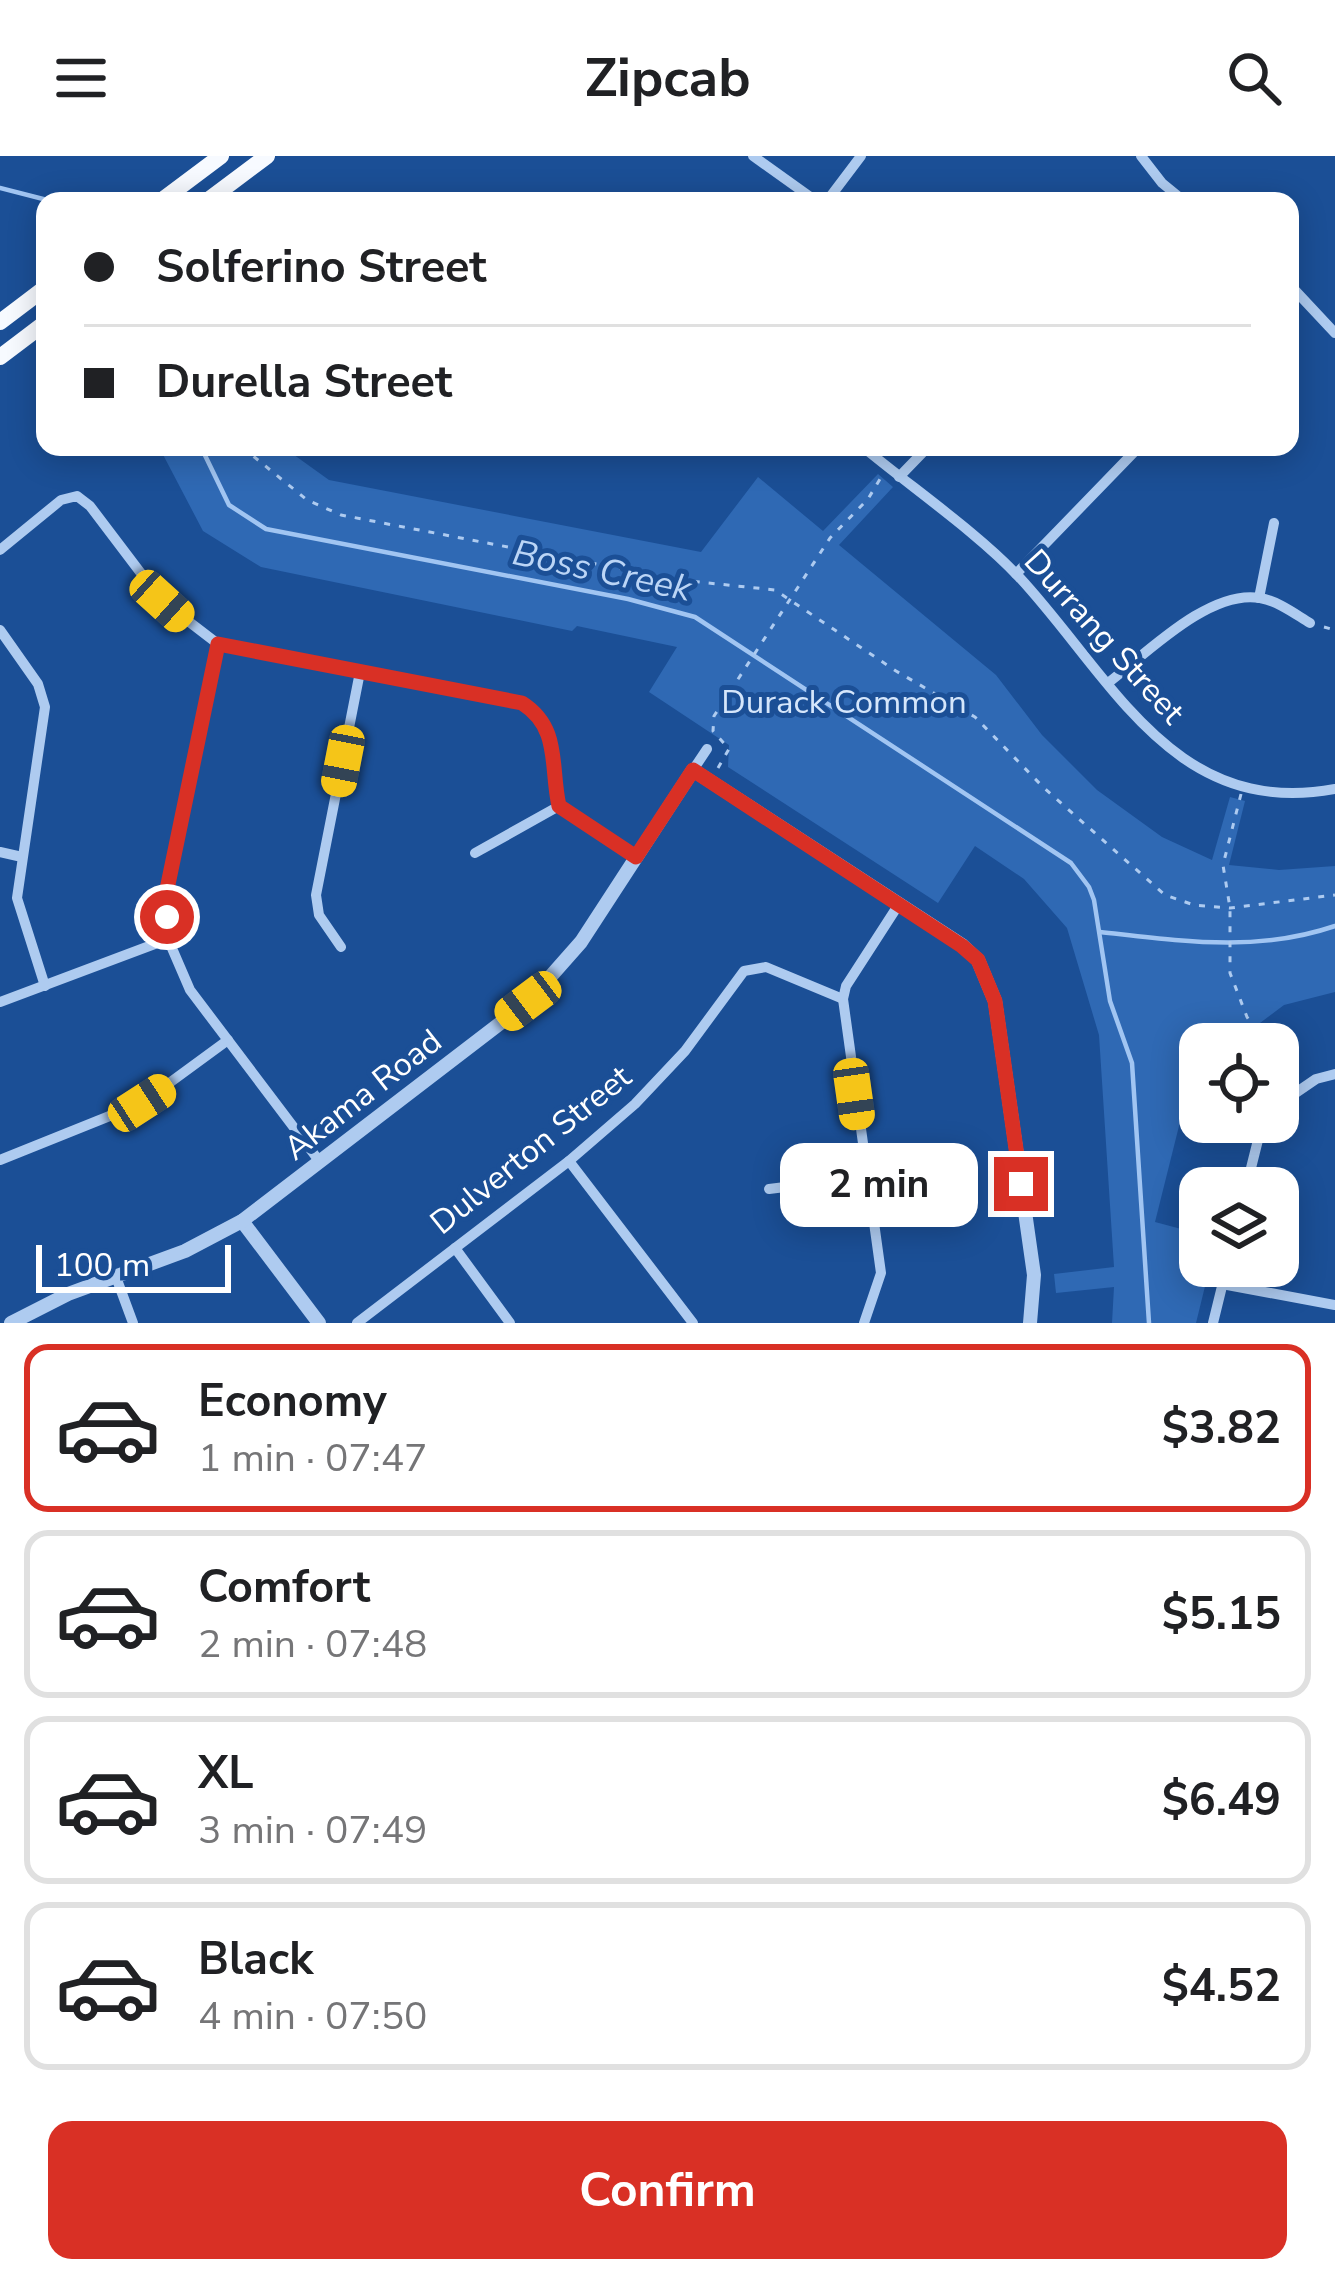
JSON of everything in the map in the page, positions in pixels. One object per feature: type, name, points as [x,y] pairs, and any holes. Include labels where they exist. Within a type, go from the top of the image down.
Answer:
[{"type":"main road","points":[[173,192],[221,156]]},
{"type":"main road","points":[[219,192],[267,156]]},
{"type":"main road","points":[[0,322],[36,295]]},
{"type":"main road","points":[[0,358],[36,330]]},
{"type":"street","points":[[753,156],[803,192]]},
{"type":"street","points":[[834,192],[861,156]]},
{"type":"street","points":[[1141,156],[1173,192]]},
{"type":"street","points":[[1299,295],[1335,333]]},
{"type":"street","name":"Durrang Street","points":[[874,456],[1016,574],[1145,728],[1182,760],[1243,788],[1283,794],[1335,789]]},
{"type":"street","points":[[899,477],[919,456]]},
{"type":"street","points":[[1016,574],[1130,456]]},
{"type":"street","points":[[0,550],[61,500],[77,496],[90,506],[162,601],[218,644],[522,703],[536,712],[552,739],[559,806]]},
{"type":"street","points":[[1259,598],[1274,523]]},
{"type":"street","points":[[1108,683],[1202,611],[1239,598],[1259,598],[1310,623]]},
{"type":"street","points":[[0,630],[38,684],[45,707],[17,898],[45,986]]},
{"type":"street","points":[[218,644],[166,894],[168,940],[190,990],[320,1162]]},
{"type":"street","points":[[341,947],[319,915],[316,895],[360,672]]},
{"type":"street","name":"Akama Road","points":[[11,1323],[52,1301],[185,1251],[242,1221],[528,1001],[581,942],[707,749]]},
{"type":"street","points":[[693,770],[962,946],[988,976],[1034,1275],[1030,1323]]},
{"type":"street","points":[[475,853],[559,806]]},
{"type":"street","points":[[559,806],[636,857]]},
{"type":"street","points":[[0,852],[22,857]]},
{"type":"street","points":[[864,1323],[880,1273],[843,999],[846,986],[899,904]]},
{"type":"street","points":[[0,1002],[168,940]]},
{"type":"street","name":"Dulverton Street","points":[[357,1323],[635,1104],[673,1065],[744,971],[766,967],[843,999]]},
{"type":"street","points":[[0,1160],[142,1103],[228,1040]]},
{"type":"street","points":[[1299,1089],[1335,1074]]},
{"type":"street","points":[[568,1160],[693,1323]]},
{"type":"street","points":[[769,1189],[866,1177]]},
{"type":"street","points":[[242,1221],[319,1323]]},
{"type":"street","points":[[454,1248],[510,1323]]},
{"type":"street","points":[[116,1277],[134,1323]]},
{"type":"street","points":[[1213,1323],[1221,1287]]},
{"type":"street","points":[[1238,1287],[1335,1305]]},
{"type":"path","points":[[253,456],[307,500],[341,515],[680,580],[767,588],[975,717],[1044,788],[1155,888],[1194,905],[1230,908],[1335,896]]},
{"type":"path","points":[[718,768],[729,746],[711,723],[830,538],[868,499],[887,467]]},
{"type":"path","points":[[1310,623],[1335,630]]},
{"type":"path","points":[[1243,788],[1223,865],[1230,908],[1228,950],[1236,991],[1254,1023]]},
{"type":"green space","name":"Durack Common","points":[[164,456],[296,456],[329,480],[701,552],[758,477],[823,531],[878,474],[893,487],[839,545],[996,675],[1042,735],[1097,790],[1162,837],[1212,860],[1230,797],[1245,801],[1229,865],[1279,870],[1335,866],[1335,992],[1284,1005],[1260,1023],[1179,1023],[1179,1126],[1155,1222],[1179,1228],[1179,1287],[1205,1287],[1196,1323],[1112,1323],[1114,1287],[1056,1293],[1054,1274],[1114,1267],[1099,1035],[1067,928],[1024,879],[975,846],[938,903],[728,767],[729,745],[649,692],[677,647],[577,626],[572,631],[261,567],[203,531]]},
{"type":"waterway","name":"Boss Creek","points":[[0,188],[36,197]]},
{"type":"waterway","name":"Boss Creek","points":[[205,456],[229,505],[266,529],[628,599],[695,617],[1071,863],[1094,900],[1110,1001],[1132,1063],[1149,1323]]},
{"type":"waterway","points":[[1100,932],[1247,942],[1335,926]]},
{"type":"route","points":[[167,917],[166,894],[218,644],[522,703],[536,712],[552,739],[559,806],[636,857],[693,770],[978,960],[995,1001],[1021,1184]]}]
